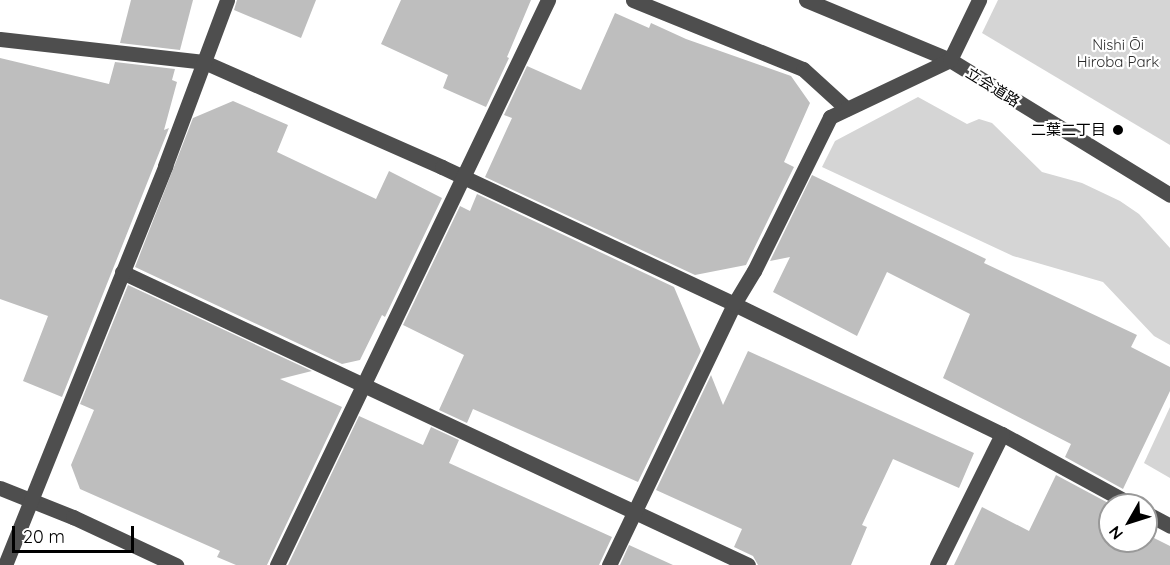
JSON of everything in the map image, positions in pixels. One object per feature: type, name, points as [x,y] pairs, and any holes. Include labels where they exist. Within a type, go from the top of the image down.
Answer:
[{"type":"street","points":[[5,565],[227,0]]},
{"type":"street","points":[[277,565],[548,0]]},
{"type":"street","points":[[633,0],[803,69],[847,109]]},
{"type":"street","name":"立会道路","points":[[806,0],[950,60],[1170,195]]},
{"type":"street","points":[[609,565],[734,304],[754,272],[830,117],[950,60],[978,0]]},
{"type":"street","points":[[0,39],[204,62],[463,177],[734,304],[1002,434],[1110,493]]},
{"type":"street","points":[[122,272],[748,565]]},
{"type":"street","points":[[937,565],[1002,434]]},
{"type":"street","points":[[0,488],[72,517],[176,565]]},
{"type":"green space","name":"Nishi Ōi Hiroba Park","points":[[998,0],[1170,0],[1170,145],[982,33]]},
{"type":"green space","points":[[918,97],[967,124],[979,119],[992,123],[1042,172],[1082,183],[1120,201],[1139,214],[1170,248],[1170,345],[1154,336],[1103,282],[1013,256],[822,167],[835,141]]},
{"type":"green space","points":[[1170,407],[1170,478],[1144,463]]},
{"type":"building","points":[[131,0],[193,0],[180,50],[120,43]]},
{"type":"building","points":[[237,0],[316,0],[301,38],[234,10]]},
{"type":"building","points":[[401,0],[531,0],[507,57],[509,58],[486,107],[443,88],[448,75],[381,44]]},
{"type":"building","points":[[615,13],[649,28],[651,23],[686,39],[791,76],[810,103],[784,162],[794,167],[746,265],[695,275],[485,177],[512,118],[504,115],[527,66],[581,90]]},
{"type":"building","points":[[0,58],[109,84],[115,62],[175,69],[172,80],[177,82],[164,130],[169,128],[62,397],[23,381],[48,316],[0,299]]},
{"type":"building","points":[[233,101],[288,125],[277,152],[376,199],[389,171],[442,198],[385,317],[382,315],[360,360],[342,364],[135,267],[193,118]]},
{"type":"building","points":[[812,175],[986,259],[984,263],[1137,335],[1131,347],[1170,367],[1170,391],[1123,489],[1065,457],[1071,444],[943,378],[970,314],[887,272],[857,336],[773,292],[790,257],[770,261]]},
{"type":"building","points":[[477,194],[674,287],[701,351],[638,482],[473,409],[467,423],[439,410],[464,355],[403,325],[460,206],[470,211]]},
{"type":"building","points":[[128,285],[312,371],[280,379],[342,407],[267,565],[236,565],[217,557],[220,551],[80,489],[71,465],[94,410],[80,404]]},
{"type":"building","points":[[748,351],[974,453],[959,488],[893,459],[862,525],[867,527],[851,565],[758,565],[753,556],[734,547],[742,529],[656,490],[711,375],[723,405]]},
{"type":"building","points":[[359,416],[423,445],[431,427],[459,440],[449,463],[612,537],[599,565],[288,565]]},
{"type":"building","points":[[1056,475],[1098,498],[1098,553],[1158,553],[1158,540],[1170,546],[1170,565],[954,565],[982,507],[1029,531]]},
{"type":"building","points":[[629,545],[673,565],[620,565]]},
{"type":"place","name":"二葉二丁目","points":[[1118,130]]}]
